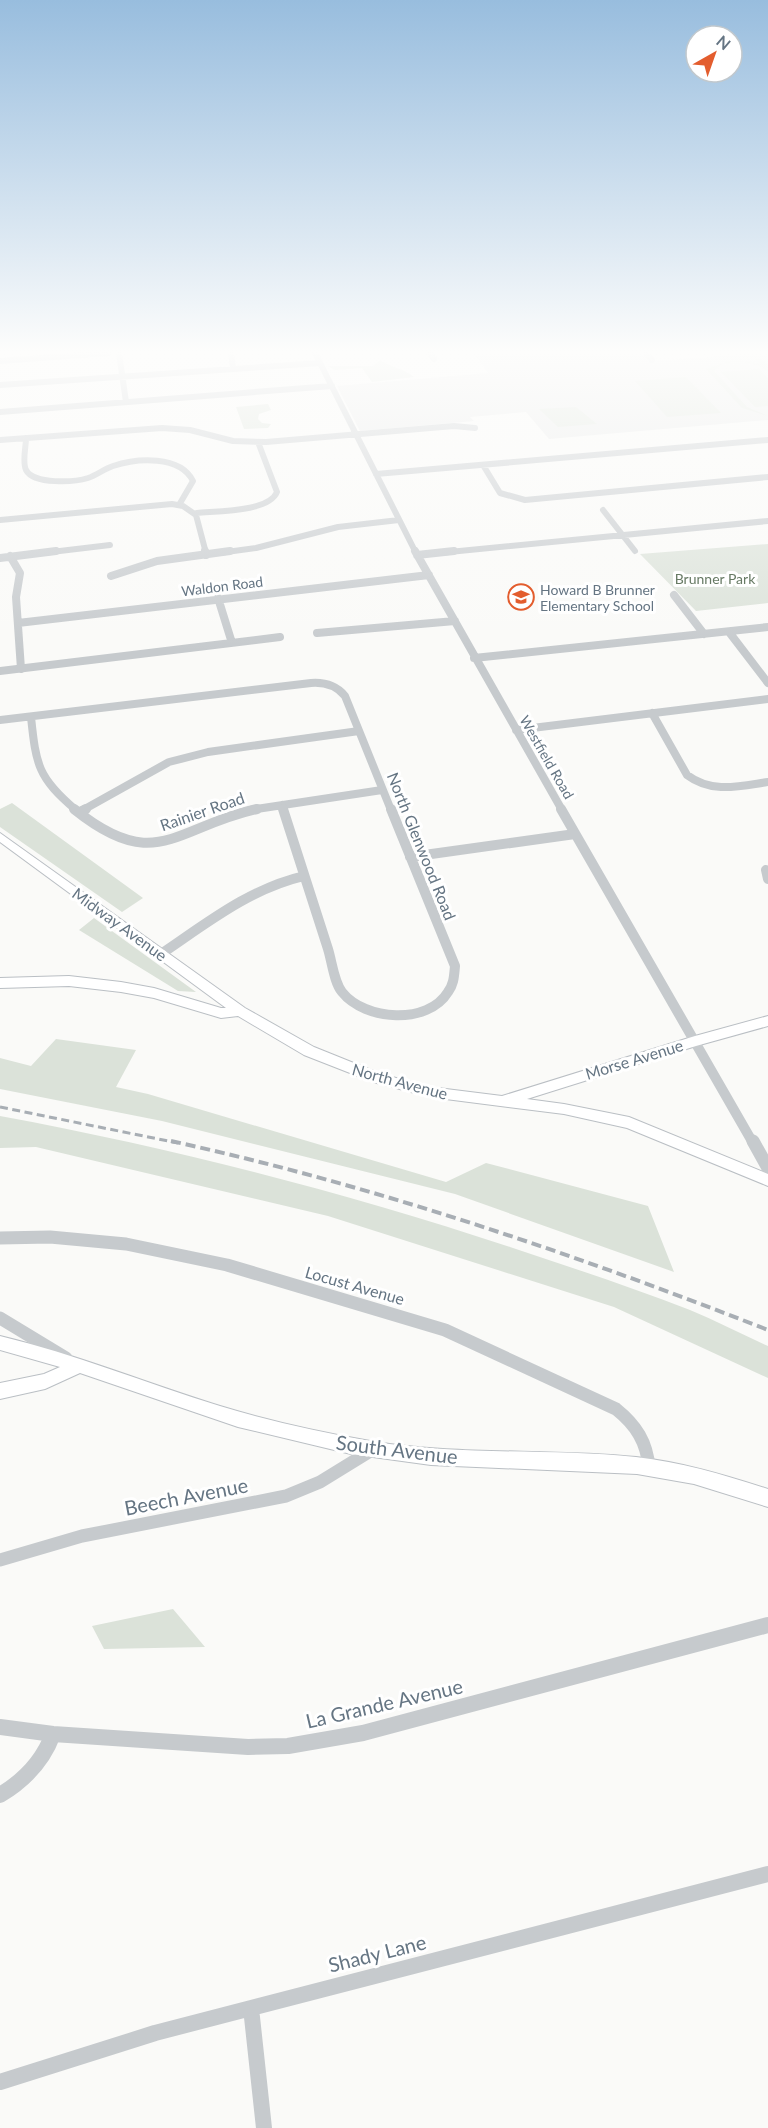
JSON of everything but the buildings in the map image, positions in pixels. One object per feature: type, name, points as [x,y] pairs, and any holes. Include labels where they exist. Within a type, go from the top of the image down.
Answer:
[{"type":"main road","name":"Midway Avenue","points":[[0,837],[240,1011]]},
{"type":"main road","name":"North Avenue","points":[[0,983],[69,981],[121,987],[154,993],[221,1013],[240,1011],[294,1043],[351,1070],[430,1092],[564,1109],[630,1123],[768,1180]]},
{"type":"main road","name":"Morse Avenue","points":[[501,1102],[695,1041],[768,1021]]},
{"type":"main road","points":[[554,1084],[552,1094],[564,1109]]},
{"type":"main road","name":"South Avenue","points":[[0,1343],[80,1366],[222,1414],[372,1450],[420,1455],[621,1464],[689,1475],[768,1498]]},
{"type":"main road","points":[[0,1391],[45,1381],[80,1366]]},
{"type":"street","points":[[26,452],[26,471],[43,480],[84,479],[108,468],[133,462],[159,462],[181,467],[189,472],[193,481],[179,505]]},
{"type":"street","points":[[0,520],[158,504],[179,505],[197,513],[258,507],[275,498],[277,492],[262,452]]},
{"type":"street","name":"Westfield Road","points":[[365,452],[417,555],[474,658],[768,1168]]},
{"type":"street","points":[[376,474],[628,452]]},
{"type":"street","points":[[483,465],[500,494],[525,500],[768,477]]},
{"type":"street","points":[[603,510],[635,551]]},
{"type":"street","points":[[197,513],[206,555]]},
{"type":"street","points":[[111,576],[157,561],[270,545],[338,527],[399,520]]},
{"type":"street","points":[[417,555],[768,521]]},
{"type":"street","points":[[0,558],[110,545]]},
{"type":"street","points":[[10,556],[20,573],[16,597],[21,669]]},
{"type":"street","name":"Waldon Road","points":[[18,623],[429,575]]},
{"type":"street","points":[[674,595],[704,633]]},
{"type":"street","points":[[218,598],[232,643]]},
{"type":"street","points":[[317,633],[455,621]]},
{"type":"street","points":[[474,658],[768,627]]},
{"type":"street","points":[[729,632],[768,683]]},
{"type":"street","points":[[0,671],[280,637]]},
{"type":"street","name":"North Glenwood Road","points":[[31,717],[311,683],[327,684],[343,693],[453,961],[454,984],[446,996],[429,1009],[398,1016],[373,1012],[357,1005],[342,991],[304,876]]},
{"type":"street","points":[[516,730],[768,699]]},
{"type":"street","points":[[652,713],[687,776],[694,782],[719,788],[768,782]]},
{"type":"street","points":[[0,720],[31,717]]},
{"type":"street","name":"Rainier Road","points":[[31,717],[39,768],[51,790],[117,837],[148,843],[175,839],[233,814],[382,790]]},
{"type":"street","points":[[80,812],[154,769],[177,760],[208,752],[359,731]]},
{"type":"street","points":[[161,954],[241,901],[276,884],[304,876],[282,805]]},
{"type":"street","points":[[410,857],[575,834]]},
{"type":"street","name":"Locust Avenue","points":[[0,1238],[51,1238],[126,1244],[200,1258],[445,1330],[616,1409],[635,1426],[642,1436],[649,1468]]},
{"type":"street","points":[[0,1318],[80,1366]]},
{"type":"street","name":"Beech Avenue","points":[[0,1560],[82,1536],[286,1496],[320,1482],[372,1450]]},
{"type":"street","name":"La Grande Avenue","points":[[0,1727],[53,1734],[248,1747],[288,1746],[326,1741],[768,1624]]},
{"type":"street","points":[[0,1794],[31,1771],[43,1755],[53,1734]]},
{"type":"street","name":"Shady Lane","points":[[0,2082],[154,2033],[659,1905],[768,1874]]},
{"type":"street","points":[[251,2008],[264,2128]]},
{"type":"green space","name":"Brunner Park","points":[[768,544],[768,603],[696,611],[640,554]]},
{"type":"green space","points":[[12,803],[143,898],[122,912],[0,827],[0,809]]},
{"type":"green space","points":[[94,918],[196,992],[178,991],[79,930]]},
{"type":"green space","points":[[56,1039],[136,1050],[116,1087],[148,1094],[446,1182],[486,1163],[648,1206],[674,1272],[455,1194],[162,1121],[0,1089],[0,1058],[31,1066]]},
{"type":"green space","points":[[0,1116],[129,1142],[321,1190],[447,1227],[578,1270],[690,1310],[768,1346],[768,1378],[614,1307],[328,1216],[36,1147],[0,1148]]},
{"type":"green space","points":[[173,1609],[205,1647],[104,1649],[92,1626]]},
{"type":"railway","points":[[0,1107],[178,1143]]},
{"type":"railway","points":[[171,1141],[323,1179],[474,1224],[622,1275],[768,1330]]},
{"type":"place","name":"Howard B Brunner Elementary School","points":[[521,597]]}]
